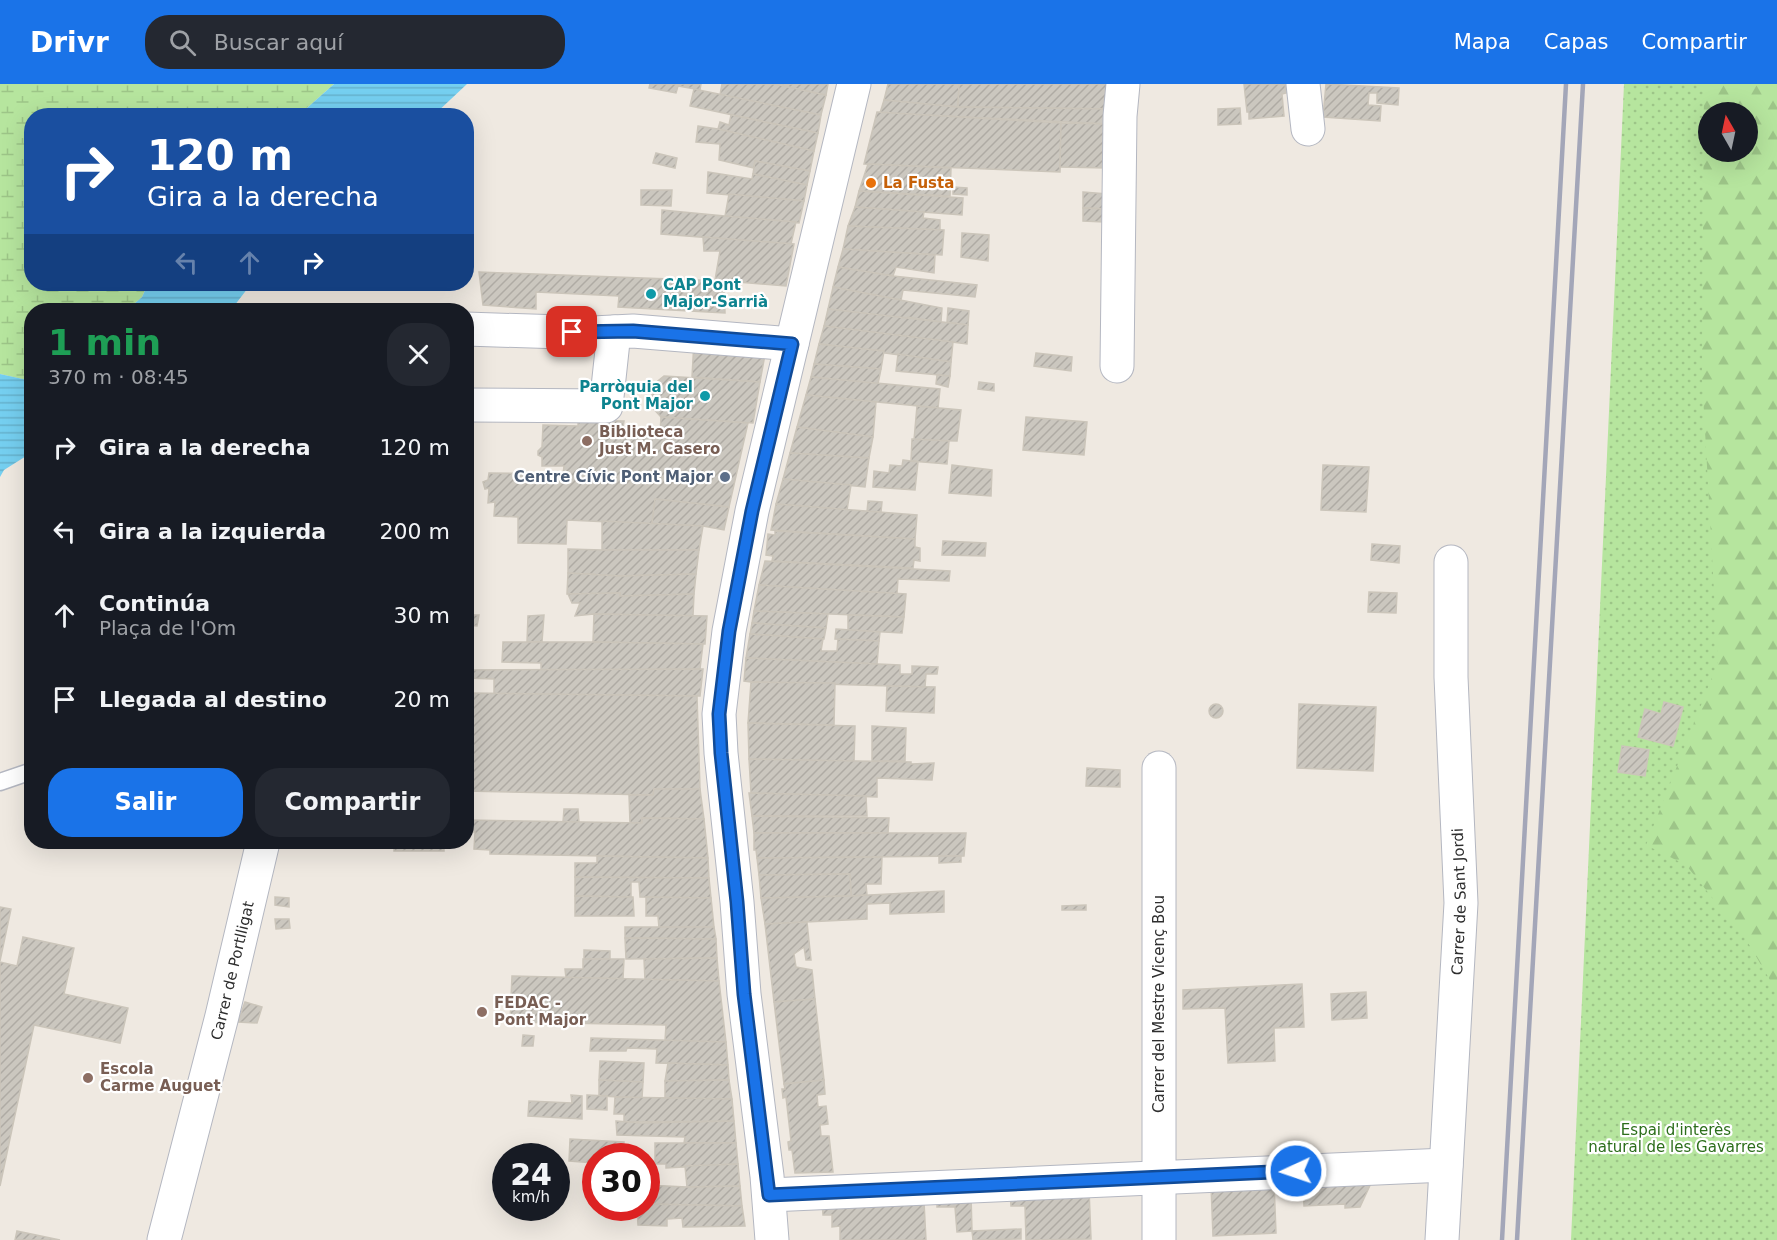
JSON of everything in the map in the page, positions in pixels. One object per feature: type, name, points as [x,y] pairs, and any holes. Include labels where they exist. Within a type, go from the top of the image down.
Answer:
[{"type":"street","points":[[772,1240],[769,1195],[744,994],[719,714],[729,631],[750,522],[854,84]]},
{"type":"street","points":[[1117,366],[1122,84]]},
{"type":"street","points":[[1303,84],[1308,129]]},
{"type":"street","points":[[474,329],[664,333],[792,344]]},
{"type":"street","points":[[474,405],[606,406],[614,332]]},
{"type":"street","name":"Carrer de Sant Jordi","points":[[1442,1240],[1461,903],[1451,677],[1451,562]]},
{"type":"street","name":"Carrer del Mestre Vicenç Bou","points":[[1159,768],[1159,1240]]},
{"type":"street","name":"Carrer de Portlligat","points":[[164,1240],[222,1016],[261,849]]},
{"type":"street","points":[[769,1195],[1446,1165]]},
{"type":"lane","points":[[0,782],[24,774]]},
{"type":"green space","points":[[0,84],[334,84],[307,108],[24,108],[24,291],[145,291],[135,303],[24,303],[24,379],[0,374]]},
{"type":"green space","name":"Espai d'interès natural de les Gavarres","points":[[1624,84],[1777,84],[1777,1240],[1571,1240]]},
{"type":"green space","points":[[1704,84],[1777,84],[1777,992],[1747,941],[1686,865],[1646,845],[1718,662],[1702,377],[1703,162],[1758,162],[1758,102],[1704,102]]},
{"type":"water","points":[[334,84],[467,84],[441,108],[307,108]]},
{"type":"water","points":[[145,291],[246,291],[236,303],[135,303]]},
{"type":"water","points":[[0,374],[24,379],[24,457],[4,470],[0,477]]},
{"type":"building","points":[[650,84],[701,84],[700,90],[678,86],[676,93],[649,88]]},
{"type":"building","points":[[722,84],[775,84],[826,95],[821,115],[720,95]]},
{"type":"building","points":[[775,84],[828,84],[826,95]]},
{"type":"building","points":[[888,84],[959,84],[958,107],[884,100]]},
{"type":"building","points":[[959,84],[1113,84],[1111,109],[958,107]]},
{"type":"building","points":[[1244,84],[1285,84],[1286,93],[1282,94],[1284,116],[1249,119]]},
{"type":"building","points":[[1326,84],[1399,88],[1398,105],[1377,103],[1377,93],[1369,93],[1368,105],[1381,106],[1380,121],[1323,117]]},
{"type":"building","points":[[694,89],[821,115],[818,133],[690,106]]},
{"type":"building","points":[[884,100],[958,107],[1111,109],[1110,124],[880,113]]},
{"type":"building","points":[[1240,108],[1241,124],[1218,125],[1218,109]]},
{"type":"building","points":[[877,112],[1061,123],[1060,172],[864,164]]},
{"type":"building","points":[[731,115],[818,133],[814,151],[718,129],[720,122],[729,125]]},
{"type":"building","points":[[1061,123],[1110,124],[1107,168],[1060,167]]},
{"type":"building","points":[[698,126],[814,151],[810,171],[755,161],[754,168],[719,160],[720,144],[696,142]]},
{"type":"building","points":[[656,153],[677,158],[675,168],[653,163]]},
{"type":"building","points":[[755,161],[810,171],[807,185],[753,174]]},
{"type":"building","points":[[868,164],[951,168],[950,196],[859,191]]},
{"type":"building","points":[[708,172],[752,179],[753,174],[807,185],[804,201],[707,193]]},
{"type":"building","points":[[953,187],[967,188],[967,195],[953,194]]},
{"type":"building","points":[[641,190],[672,190],[671,206],[641,205]]},
{"type":"building","points":[[859,191],[963,198],[962,215],[855,207]]},
{"type":"building","points":[[1083,192],[1107,194],[1106,209],[1083,208]]},
{"type":"building","points":[[729,194],[804,201],[799,223],[725,216]]},
{"type":"building","points":[[855,207],[924,212],[923,218],[940,220],[940,230],[848,226]]},
{"type":"building","points":[[1083,208],[1106,209],[1104,222],[1083,221]]},
{"type":"building","points":[[662,210],[796,222],[791,244],[661,234]]},
{"type":"building","points":[[848,226],[944,230],[942,255],[843,249]]},
{"type":"building","points":[[962,233],[989,235],[988,261],[961,257]]},
{"type":"building","points":[[703,237],[794,244],[786,286],[715,280],[720,251],[704,251]]},
{"type":"building","points":[[843,249],[935,255],[934,273],[896,267],[893,276],[838,267]]},
{"type":"building","points":[[838,267],[893,276],[977,285],[975,297],[903,290],[901,300],[833,287]]},
{"type":"building","name":"CAP Pont Major-Sarrià","points":[[479,272],[724,281],[725,313],[618,307],[619,296],[536,292],[536,309],[483,305]]},
{"type":"building","points":[[833,287],[942,308],[941,322],[828,309]]},
{"type":"building","points":[[948,308],[969,311],[968,325],[947,322]]},
{"type":"building","points":[[828,309],[968,325],[967,344],[824,326]]},
{"type":"building","points":[[824,326],[953,342],[951,362],[819,344]]},
{"type":"building","points":[[694,341],[766,349],[760,382],[692,377]]},
{"type":"building","points":[[819,344],[884,351],[881,369],[814,364]]},
{"type":"building","points":[[1036,353],[1072,357],[1071,371],[1034,366]]},
{"type":"building","points":[[898,354],[951,362],[950,376],[896,371]]},
{"type":"building","points":[[814,364],[881,369],[878,384],[811,377]]},
{"type":"building","points":[[937,375],[950,376],[948,387],[936,384]]},
{"type":"building","name":"Parròquia del Pont Major","points":[[664,376],[760,382],[753,423],[661,417],[651,406],[653,385]]},
{"type":"building","points":[[811,377],[940,389],[938,408],[806,395]]},
{"type":"building","points":[[979,382],[994,384],[994,391],[978,389]]},
{"type":"building","points":[[806,395],[876,402],[873,437],[797,427]]},
{"type":"building","points":[[917,406],[961,410],[957,441],[914,440]]},
{"type":"building","points":[[661,417],[748,423],[729,507],[655,499],[652,524],[567,520],[566,544],[518,543],[518,517],[494,516],[495,502],[488,503],[489,488],[485,489],[483,482],[488,480],[489,473],[563,474],[564,466],[542,466],[542,457],[538,455],[538,451],[542,447],[543,425],[578,426],[578,420],[624,421],[623,427],[636,427],[635,436],[645,436],[645,432],[660,433]]},
{"type":"building","points":[[1026,417],[1087,422],[1084,455],[1023,450]]},
{"type":"building","points":[[797,427],[873,437],[869,458],[790,453]]},
{"type":"building","points":[[912,439],[949,441],[947,464],[911,461]]},
{"type":"building","points":[[790,453],[869,458],[865,487],[783,479]]},
{"type":"building","points":[[903,460],[918,462],[915,490],[873,487],[874,471],[889,473],[890,465],[902,466]]},
{"type":"building","points":[[952,465],[992,470],[991,496],[949,493]]},
{"type":"building","points":[[1323,465],[1369,467],[1366,512],[1321,510]]},
{"type":"building","points":[[783,479],[851,485],[847,510],[776,504]]},
{"type":"building","points":[[655,499],[729,507],[724,530],[703,526],[652,524]]},
{"type":"building","points":[[868,501],[882,502],[881,512],[867,512]]},
{"type":"building","points":[[776,504],[917,515],[915,539],[771,530]]},
{"type":"building","points":[[602,521],[703,526],[699,550],[602,550]]},
{"type":"building","points":[[775,531],[915,539],[915,547],[920,548],[920,561],[914,560],[913,568],[772,561],[773,556],[766,555],[768,534],[775,535]]},
{"type":"building","points":[[943,541],[986,543],[985,556],[942,555]]},
{"type":"building","points":[[1372,544],[1400,546],[1399,563],[1371,560]]},
{"type":"building","points":[[568,549],[699,550],[696,574],[620,576],[568,573]]},
{"type":"building","points":[[765,561],[950,571],[949,581],[898,579],[897,594],[759,585]]},
{"type":"building","points":[[568,573],[620,576],[696,574],[694,594],[620,596],[620,593],[567,594]]},
{"type":"building","points":[[759,585],[906,594],[904,617],[754,611]]},
{"type":"building","points":[[1369,592],[1397,593],[1396,613],[1368,612]]},
{"type":"building","points":[[620,593],[620,596],[694,594],[693,616],[594,614],[575,616],[580,603],[572,603],[568,594]]},
{"type":"building","points":[[754,611],[828,614],[826,628],[752,623]]},
{"type":"building","points":[[594,614],[707,616],[705,644],[593,642]]},
{"type":"building","points":[[474,615],[479,615],[477,626],[474,626]]},
{"type":"building","points":[[544,615],[542,642],[527,642],[528,616]]},
{"type":"building","points":[[848,615],[904,617],[902,633],[848,630]]},
{"type":"building","points":[[752,623],[826,628],[824,639],[750,634]]},
{"type":"building","points":[[836,629],[880,632],[879,641],[835,639]]},
{"type":"building","points":[[750,634],[823,639],[821,651],[837,651],[838,639],[879,641],[877,664],[746,658]]},
{"type":"building","points":[[503,642],[703,644],[700,669],[541,671],[541,663],[502,662]]},
{"type":"building","points":[[746,658],[900,665],[900,674],[912,674],[912,666],[938,667],[937,674],[926,674],[925,687],[751,682],[744,681]]},
{"type":"building","points":[[703,669],[700,696],[494,694],[494,679],[474,678],[474,670]]},
{"type":"building","points":[[751,682],[835,683],[834,725],[748,723]]},
{"type":"building","points":[[887,686],[935,687],[934,713],[886,711]]},
{"type":"building","points":[[474,693],[697,696],[700,789],[654,789],[653,795],[474,791]]},
{"type":"building","points":[[1664,702],[1683,707],[1673,746],[1638,737],[1645,709],[1661,714]]},
{"type":"building","points":[[1216,704],[1221,706],[1223,711],[1221,716],[1216,718],[1211,716],[1209,711],[1211,706]]},
{"type":"building","points":[[1299,704],[1376,707],[1373,771],[1297,768]]},
{"type":"building","points":[[748,723],[855,726],[854,762],[749,759]]},
{"type":"building","points":[[872,726],[906,728],[905,761],[872,761]]},
{"type":"building","points":[[1622,746],[1649,750],[1645,776],[1618,772]]},
{"type":"building","points":[[749,759],[934,763],[932,780],[877,778],[877,797],[751,793]]},
{"type":"building","points":[[1087,768],[1120,770],[1120,787],[1086,786]]},
{"type":"building","points":[[654,789],[700,789],[704,819],[642,818],[642,823],[630,823],[629,795],[653,795]]},
{"type":"building","points":[[749,793],[866,796],[867,816],[752,816]]},
{"type":"building","points":[[564,809],[578,809],[579,823],[563,822]]},
{"type":"building","points":[[752,816],[889,818],[888,833],[754,833]]},
{"type":"building","points":[[642,818],[704,819],[708,858],[490,854],[490,850],[474,849],[474,820],[642,823]]},
{"type":"building","points":[[754,833],[966,833],[964,856],[757,858],[756,850],[754,850]]},
{"type":"building","points":[[394,849],[444,849],[444,851],[394,851]]},
{"type":"building","points":[[597,856],[708,858],[709,878],[575,877],[575,863],[597,863]]},
{"type":"building","points":[[939,856],[961,856],[961,862],[939,863]]},
{"type":"building","points":[[882,857],[881,884],[866,884],[867,895],[851,896],[850,874],[759,875],[757,858]]},
{"type":"building","points":[[850,874],[851,896],[761,898],[759,875]]},
{"type":"building","points":[[575,877],[709,878],[711,898],[640,897],[639,882],[631,882],[631,897],[575,896]]},
{"type":"building","points":[[944,891],[944,912],[890,914],[890,903],[867,904],[867,919],[765,924],[761,898],[851,896]]},
{"type":"building","points":[[575,896],[633,897],[634,916],[575,916]]},
{"type":"building","points":[[275,897],[289,898],[289,907],[275,905]]},
{"type":"building","points":[[646,897],[711,898],[714,927],[659,928],[658,916],[646,916]]},
{"type":"building","points":[[1086,905],[1086,910],[1062,910],[1062,906]]},
{"type":"building","points":[[0,907],[11,909],[0,961]]},
{"type":"building","points":[[275,919],[289,919],[290,928],[276,929]]},
{"type":"building","points":[[807,922],[811,960],[806,960],[804,947],[794,954],[796,967],[812,970],[815,999],[774,1002],[765,924]]},
{"type":"building","points":[[625,927],[714,927],[716,939],[625,938]]},
{"type":"building","points":[[23,937],[74,948],[64,994],[128,1008],[120,1043],[34,1025],[0,1186],[0,962],[17,966]]},
{"type":"building","points":[[625,938],[716,939],[717,958],[626,959]]},
{"type":"building","points":[[584,950],[610,951],[610,959],[584,959]]},
{"type":"building","points":[[717,958],[719,981],[645,980],[644,959]]},
{"type":"building","points":[[583,959],[624,959],[623,979],[566,978],[565,969],[583,969]]},
{"type":"building","points":[[512,976],[719,981],[726,1042],[665,1041],[666,1025],[510,1022]]},
{"type":"building","points":[[1302,984],[1304,1027],[1274,1028],[1275,1061],[1228,1063],[1225,1008],[1183,1009],[1183,990]]},
{"type":"building","points":[[1366,992],[1367,1018],[1332,1020],[1331,994]]},
{"type":"building","points":[[815,999],[824,1080],[784,1084],[774,1002]]},
{"type":"building","points":[[245,1002],[262,1007],[257,1023],[238,1022]]},
{"type":"building","points":[[523,1035],[534,1036],[533,1046],[522,1046]]},
{"type":"building","points":[[591,1038],[726,1042],[728,1065],[656,1063],[657,1049],[627,1048],[626,1051],[590,1051]]},
{"type":"building","points":[[600,1061],[644,1063],[643,1082],[599,1080]]},
{"type":"building","points":[[668,1063],[728,1065],[729,1080],[665,1081]]},
{"type":"building","points":[[599,1080],[643,1082],[642,1098],[599,1096]]},
{"type":"building","points":[[729,1080],[732,1099],[665,1099],[665,1081]]},
{"type":"building","points":[[824,1080],[825,1094],[817,1095],[818,1107],[826,1106],[828,1124],[820,1125],[821,1136],[829,1136],[833,1172],[795,1173],[792,1150],[789,1150],[788,1142],[791,1141],[786,1097],[783,1098],[782,1089],[785,1089],[784,1084]]},
{"type":"building","points":[[571,1095],[582,1096],[582,1119],[528,1116],[529,1101],[572,1103]]},
{"type":"building","points":[[587,1095],[607,1096],[607,1110],[587,1109]]},
{"type":"building","points":[[615,1097],[732,1099],[734,1121],[624,1122],[624,1114],[614,1114]]},
{"type":"building","points":[[616,1121],[641,1123],[734,1121],[736,1143],[684,1143],[685,1137],[617,1135]]},
{"type":"building","points":[[570,1139],[624,1142],[582,1143],[582,1162],[570,1161]]},
{"type":"building","points":[[660,1143],[736,1143],[738,1164],[666,1168],[666,1164],[660,1164]]},
{"type":"building","points":[[738,1164],[740,1186],[687,1187],[685,1166]]},
{"type":"building","points":[[1303,1181],[1372,1181],[1360,1207],[1345,1208],[1345,1204],[1304,1206]]},
{"type":"building","points":[[1274,1182],[1276,1233],[1213,1236],[1211,1185]]},
{"type":"building","points":[[660,1186],[740,1186],[742,1206],[660,1204]]},
{"type":"building","points":[[1089,1189],[1091,1239],[1026,1240],[1025,1206],[1011,1206],[1010,1193]]},
{"type":"building","points":[[971,1195],[972,1231],[957,1232],[955,1207],[937,1207],[937,1196]]},
{"type":"building","points":[[822,1200],[924,1202],[926,1240],[840,1240],[840,1226],[832,1227],[832,1215],[823,1215]]},
{"type":"building","points":[[660,1204],[742,1206],[745,1226],[683,1227],[682,1218],[667,1219],[667,1226],[638,1225],[638,1221],[660,1221]]},
{"type":"building","points":[[1021,1229],[1021,1239],[973,1240],[972,1231]]},
{"type":"building","points":[[17,1231],[60,1240],[15,1240]]},
{"type":"railway","points":[[1502,1240],[1566,84]]},
{"type":"railway","points":[[1517,1240],[1583,84]]},
{"type":"place","name":"La Fusta","points":[[871,183]]},
{"type":"place","name":"CAP Pont Major-Sarrià","points":[[651,294]]},
{"type":"place","name":"Parròquia del Pont Major","points":[[705,396]]},
{"type":"place","name":"Biblioteca Just M. Casero","points":[[587,441]]},
{"type":"place","name":"Centre Cívic Pont Major","points":[[725,477]]},
{"type":"place","name":"FEDAC - Pont Major","points":[[482,1012]]},
{"type":"place","name":"Escola Carme Auguet","points":[[88,1078]]},
{"type":"route","points":[[572,332],[633,331],[754,339],[792,344],[752,511],[729,631],[719,714],[744,994],[769,1195],[1296,1171]]}]
